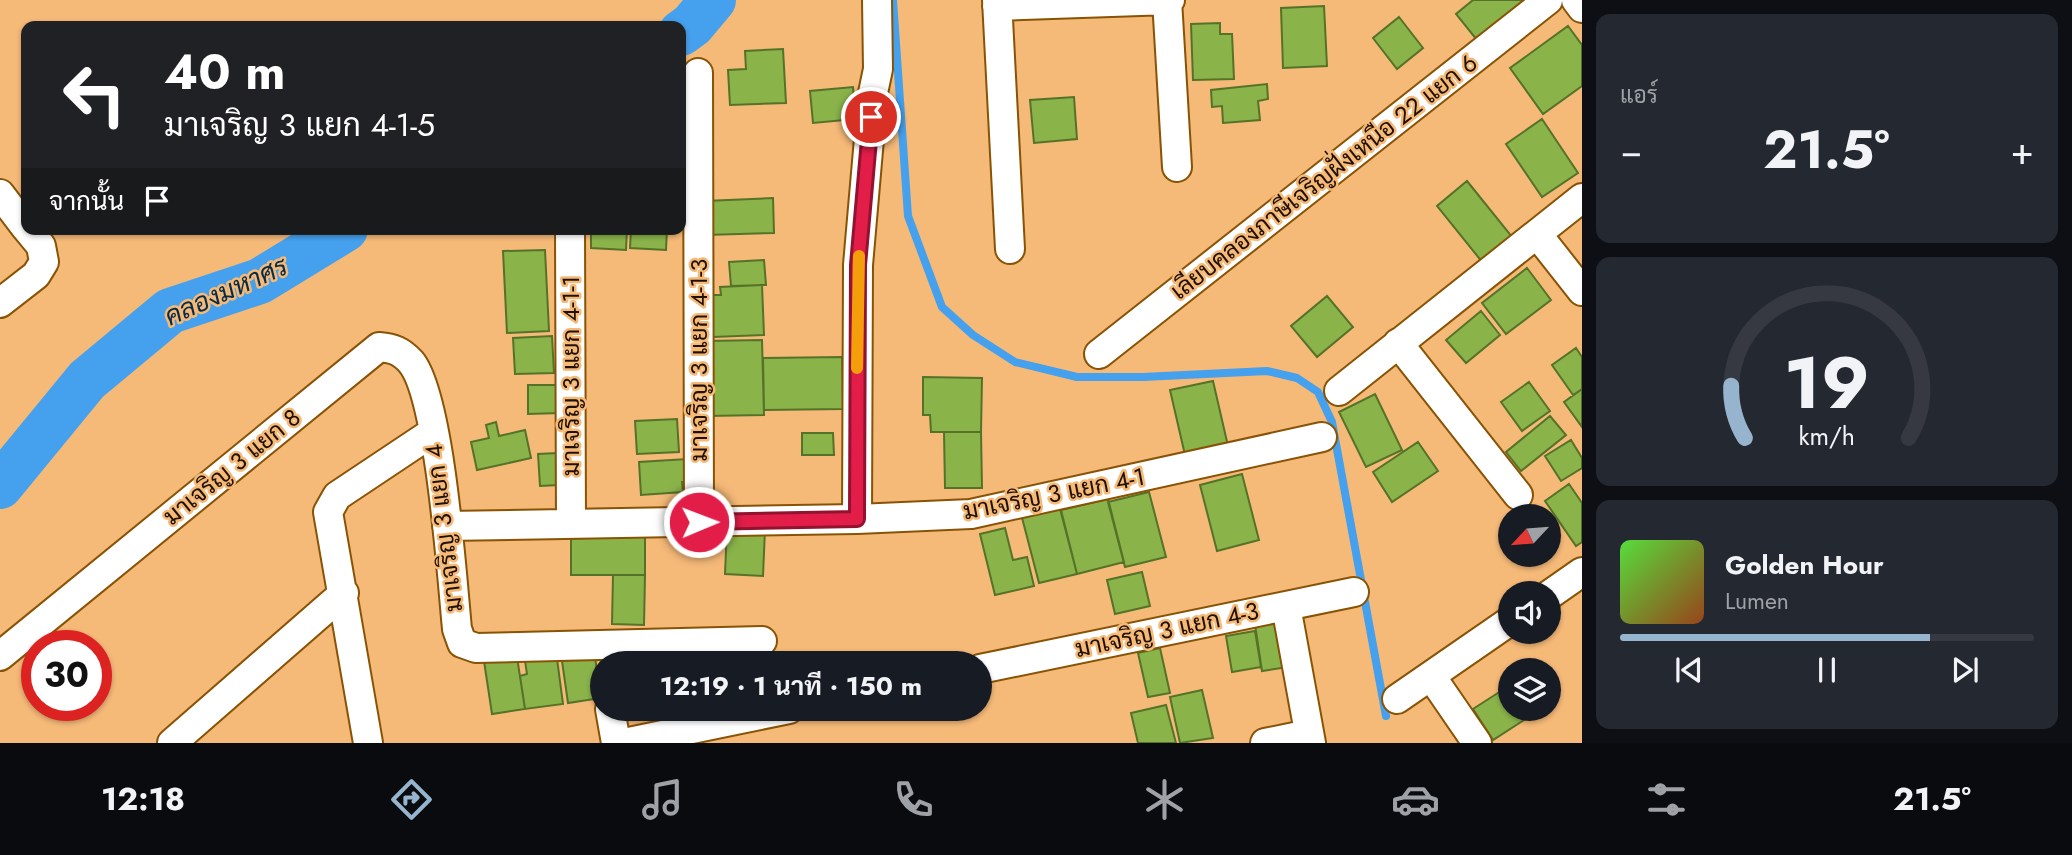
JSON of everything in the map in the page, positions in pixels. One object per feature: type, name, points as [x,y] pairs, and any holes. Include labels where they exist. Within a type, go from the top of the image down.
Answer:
[{"type":"street","points":[[857,519],[858,265],[873,93],[878,69],[877,0]]},
{"type":"street","points":[[1010,250],[997,3],[1169,0],[1177,167]]},
{"type":"street","name":"เลียบคลองภาษีเจริญฝั่งเหนือ 22 แยก 6","points":[[1099,354],[1548,0]]},
{"type":"street","points":[[1576,0],[1582,8]]},
{"type":"street","name":"มาเจริญ 3 แยก 4-1-3","points":[[698,73],[699,522]]},
{"type":"street","points":[[0,194],[21,220]]},
{"type":"street","points":[[1339,391],[1582,198]]},
{"type":"street","points":[[1537,234],[1582,291]]},
{"type":"street","points":[[0,303],[36,275],[44,262],[41,246],[32,235]]},
{"type":"street","name":"มาเจริญ 3 แยก 4-1-1","points":[[570,235],[571,524]]},
{"type":"street","points":[[1398,343],[1518,495]]},
{"type":"street","name":"มาเจริญ 3 แยก 8","points":[[0,656],[379,348],[395,348],[412,363],[423,391],[433,432]]},
{"type":"street","name":"มาเจริญ 3 แยก 4","points":[[368,743],[328,512],[337,496],[433,432],[447,526],[457,629],[462,643],[476,649],[590,654]]},
{"type":"street","name":"มาเจริญ 3 แยก 4-1","points":[[447,526],[857,519],[971,514],[1322,438]]},
{"type":"street","points":[[1561,588],[1580,576]]},
{"type":"street","name":"มาเจริญ 3 แยก 4-3","points":[[992,667],[1354,592]]},
{"type":"street","points":[[174,742],[344,593]]},
{"type":"street","points":[[1265,743],[1310,738],[1286,606]]},
{"type":"street","points":[[1397,699],[1498,629]]},
{"type":"street","name":"มาเจริญ 3 แยก 4","points":[[647,651],[762,641]]},
{"type":"street","points":[[1431,676],[1477,743]]},
{"type":"street","points":[[612,721],[616,743]]},
{"type":"street","points":[[624,743],[731,721]]},
{"type":"building","points":[[1473,0],[1534,0],[1481,45],[1456,14]]},
{"type":"building","points":[[1324,6],[1327,66],[1283,68],[1281,8]]},
{"type":"building","points":[[1399,17],[1423,48],[1397,69],[1373,38]]},
{"type":"building","points":[[1220,23],[1220,34],[1232,34],[1234,79],[1193,80],[1191,24]]},
{"type":"building","points":[[1568,26],[1582,45],[1582,86],[1543,114],[1510,68]]},
{"type":"building","points":[[783,49],[786,103],[730,105],[728,70],[746,69],[745,51]]},
{"type":"building","points":[[1267,84],[1268,99],[1258,101],[1260,120],[1223,123],[1222,106],[1212,107],[1211,90]]},
{"type":"building","points":[[853,87],[855,119],[813,123],[810,91]]},
{"type":"building","points":[[1074,97],[1077,139],[1034,143],[1030,100]]},
{"type":"building","points":[[1542,119],[1578,173],[1542,197],[1506,144]]},
{"type":"building","points":[[1467,181],[1513,238],[1483,263],[1437,206]]},
{"type":"building","points":[[773,198],[774,233],[706,235],[705,201]]},
{"type":"building","points":[[591,235],[627,235],[626,250],[591,248]]},
{"type":"building","points":[[631,235],[667,235],[666,250],[630,248]]},
{"type":"building","points":[[545,250],[549,331],[507,333],[503,251]]},
{"type":"building","points":[[764,260],[766,285],[731,286],[729,262]]},
{"type":"building","points":[[1527,268],[1551,300],[1506,334],[1482,303]]},
{"type":"building","points":[[762,285],[764,335],[713,337],[712,295],[721,295],[720,287]]},
{"type":"building","points":[[1327,296],[1353,327],[1317,357],[1291,326]]},
{"type":"building","points":[[1481,311],[1500,335],[1466,363],[1446,340]]},
{"type":"building","points":[[552,336],[554,373],[515,374],[513,338]]},
{"type":"building","points":[[762,340],[764,415],[707,416],[705,341]]},
{"type":"building","points":[[1576,348],[1582,357],[1582,389],[1573,395],[1552,365]]},
{"type":"building","points":[[842,357],[843,409],[764,410],[763,358]]},
{"type":"building","points":[[923,377],[982,378],[981,432],[931,432],[930,415],[923,415]]},
{"type":"building","points":[[1213,381],[1228,446],[1185,455],[1170,390]]},
{"type":"building","points":[[1529,382],[1550,411],[1522,431],[1501,402]]},
{"type":"building","points":[[528,385],[560,385],[560,413],[528,414]]},
{"type":"building","points":[[1582,389],[1582,427],[1564,402]]},
{"type":"building","points":[[1375,394],[1402,450],[1366,467],[1339,412]]},
{"type":"building","points":[[1550,416],[1566,435],[1521,471],[1506,452]]},
{"type":"building","points":[[677,419],[679,452],[637,454],[635,421]]},
{"type":"building","points":[[496,422],[499,436],[525,430],[531,458],[477,470],[471,442],[489,438],[486,425]]},
{"type":"building","points":[[944,432],[981,432],[982,488],[945,488]]},
{"type":"building","points":[[802,433],[833,433],[834,455],[802,455]]},
{"type":"building","points":[[1571,440],[1582,458],[1582,468],[1561,481],[1545,456]]},
{"type":"building","points":[[1418,442],[1438,471],[1392,502],[1373,472]]},
{"type":"building","points":[[557,453],[559,485],[540,486],[538,454]]},
{"type":"building","points":[[687,459],[689,482],[682,482],[683,492],[641,495],[639,462]]},
{"type":"building","points":[[1242,474],[1259,540],[1217,551],[1200,485]]},
{"type":"building","points":[[1569,484],[1582,503],[1582,542],[1576,546],[1561,524],[1561,504],[1547,504],[1545,501]]},
{"type":"building","points":[[1149,492],[1166,557],[1125,567],[1108,502]]},
{"type":"building","points":[[1108,499],[1124,562],[1077,574],[1061,510]]},
{"type":"building","points":[[1058,501],[1077,574],[1039,583],[1020,510]]},
{"type":"building","points":[[727,527],[765,529],[763,576],[725,574]]},
{"type":"building","points":[[1005,528],[1013,560],[1027,557],[1034,586],[995,595],[980,534]]},
{"type":"building","points":[[571,531],[645,531],[645,575],[571,575]]},
{"type":"building","points":[[1142,572],[1150,606],[1115,614],[1107,580]]},
{"type":"building","points":[[613,575],[645,575],[644,625],[612,624]]},
{"type":"building","points":[[1279,614],[1288,667],[1262,671],[1254,618]]},
{"type":"building","points":[[1255,631],[1261,667],[1232,672],[1226,636]]},
{"type":"building","points":[[764,647],[765,651],[738,651]]},
{"type":"building","points":[[1160,648],[1170,693],[1148,697],[1138,653]]},
{"type":"building","points":[[556,651],[563,704],[525,709],[520,676],[527,674],[525,661]]},
{"type":"building","points":[[517,657],[525,709],[492,714],[484,661]]},
{"type":"building","points":[[590,658],[590,700],[568,703],[562,661]]},
{"type":"building","points":[[1202,690],[1213,738],[1180,743],[1170,697]]},
{"type":"building","points":[[1498,693],[1498,721],[1522,721],[1493,740],[1473,709]]},
{"type":"building","points":[[1166,705],[1176,743],[1138,743],[1131,713]]},
{"type":"waterway","name":"คลองมหาศร","points":[[686,29],[713,0]]},
{"type":"waterway","points":[[893,0],[908,216],[942,307],[973,335],[1015,362],[1077,377],[1267,371],[1297,378],[1318,392],[1332,422],[1386,716]]},
{"type":"waterway","name":"คลองมหาศร","points":[[0,486],[87,380],[170,311],[260,281],[335,235]]},
{"type":"slow traffic","points":[[857,368],[859,256]]},
{"type":"route","points":[[699,522],[857,519],[858,265],[871,117]]}]
